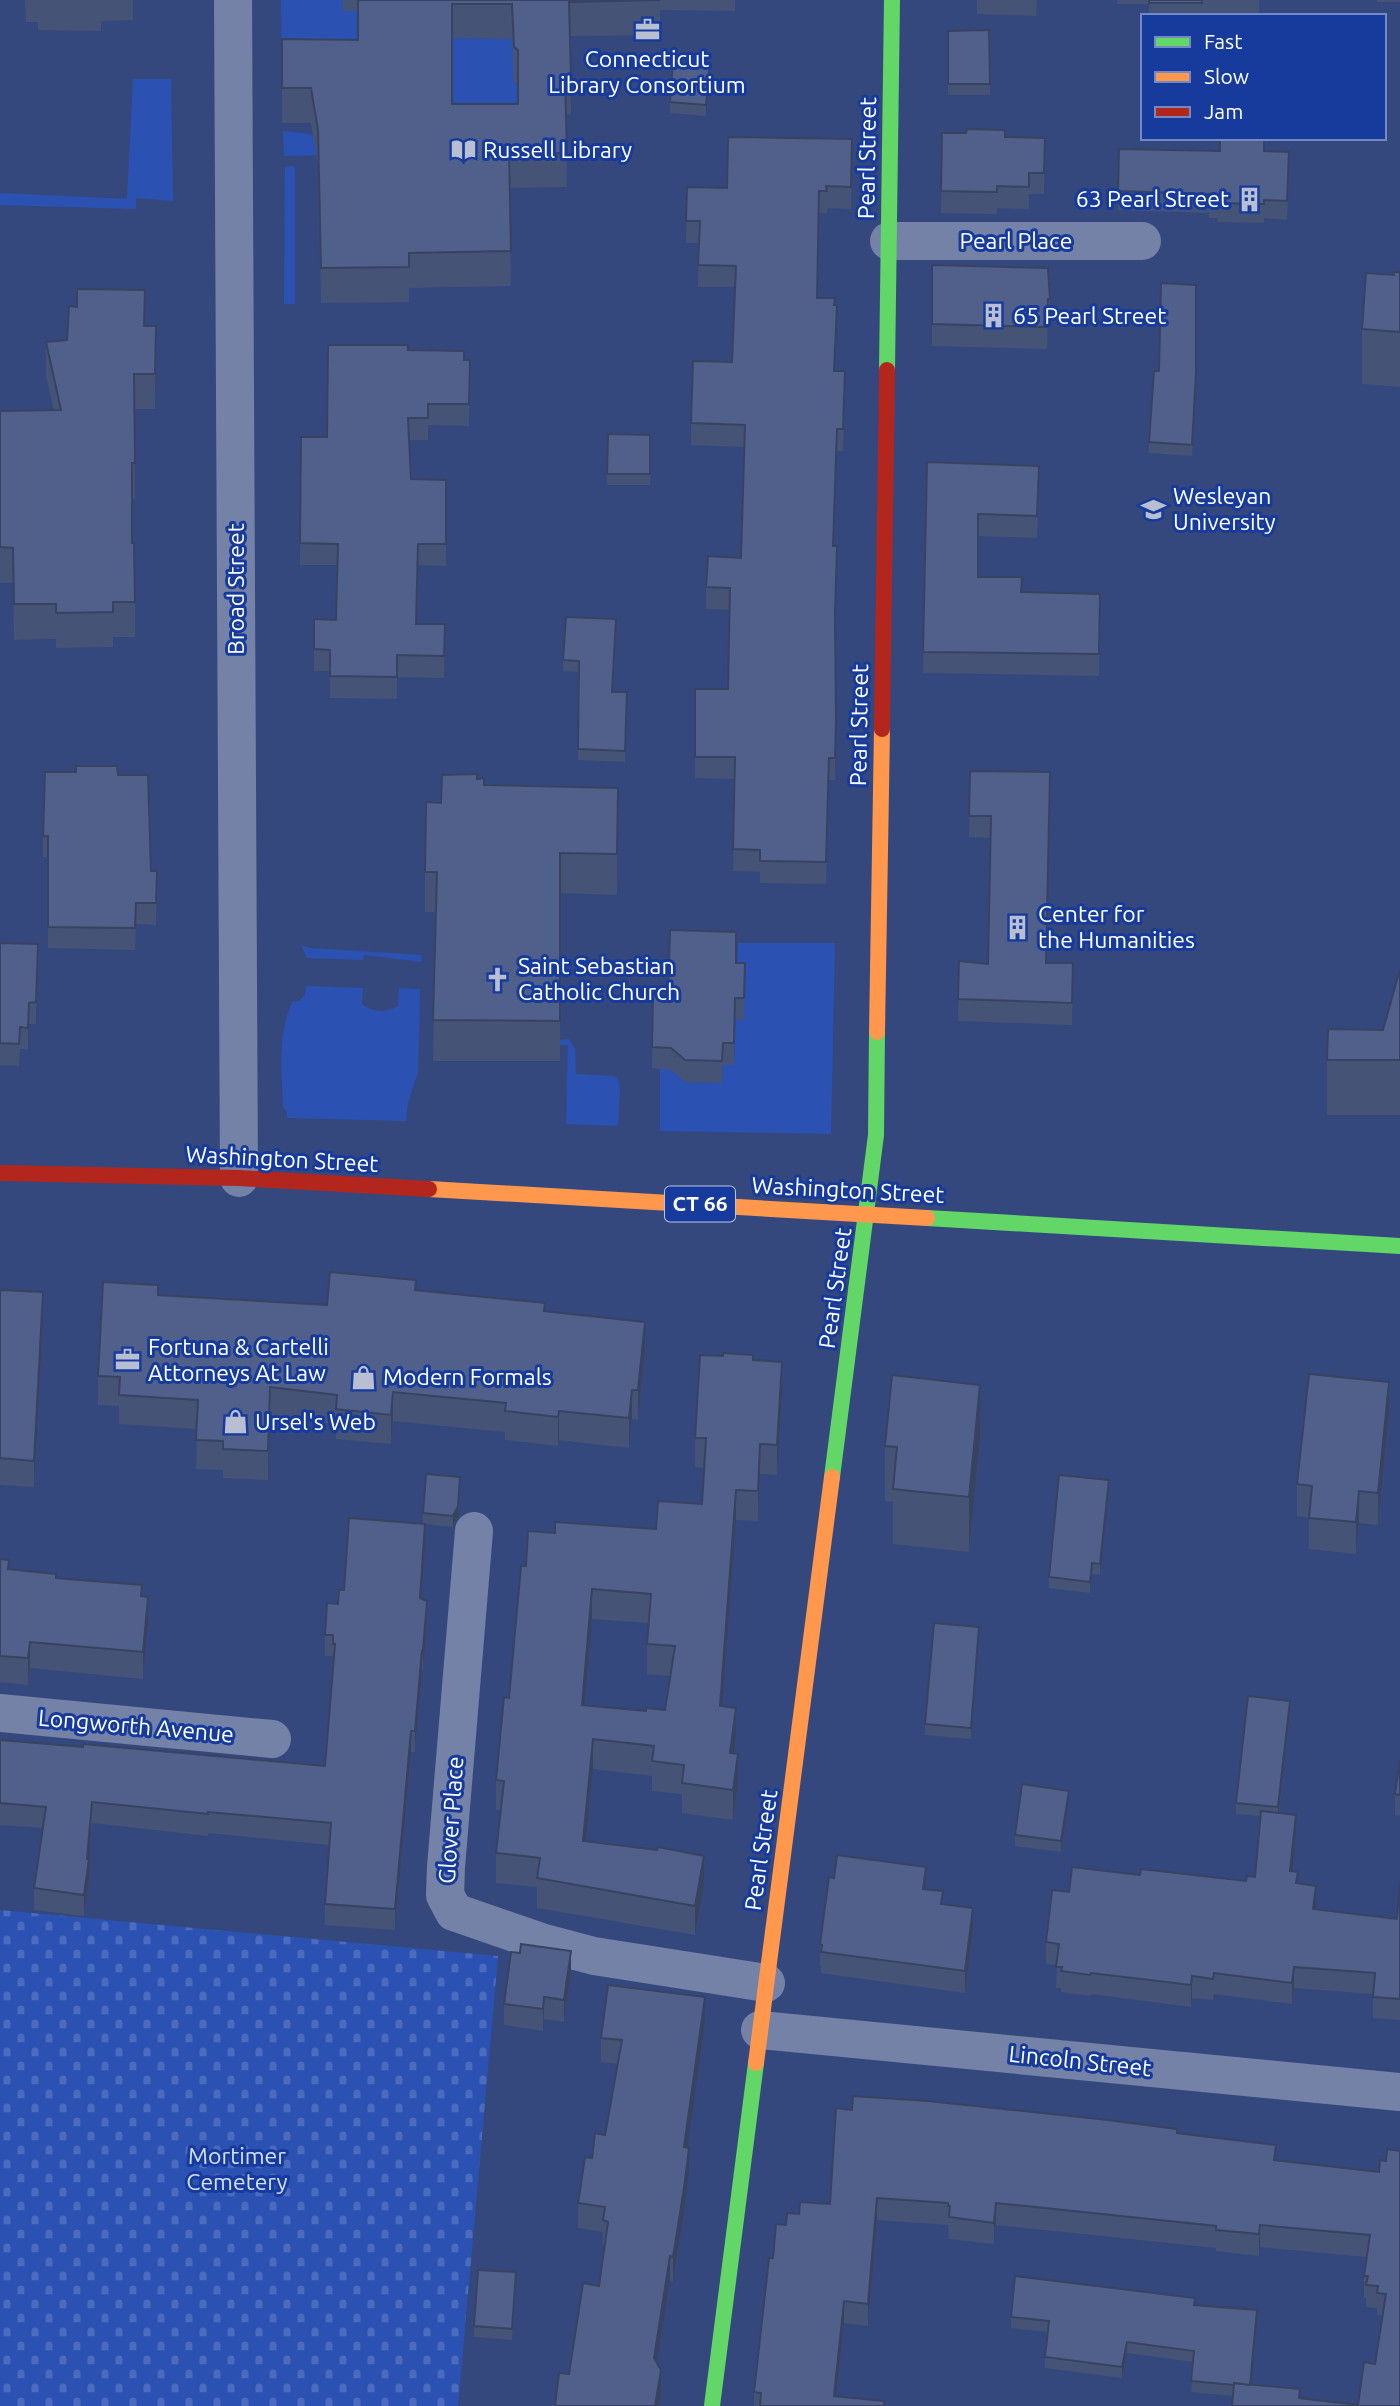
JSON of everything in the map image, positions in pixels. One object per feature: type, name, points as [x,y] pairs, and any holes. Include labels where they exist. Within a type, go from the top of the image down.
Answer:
[{"type":"main road","name":"Pearl Street","points":[[712,2406],[876,1135],[892,0]]},
{"type":"main road","name":"Washington Street","points":[[0,1172],[239,1178],[1400,1246]]},
{"type":"street","name":"Broad Street","points":[[233,0],[239,1178]]},
{"type":"street","name":"Pearl Place","points":[[889,241],[1142,241]]},
{"type":"street","name":"Glover Place","points":[[474,1531],[446,1867],[445,1895],[454,1912],[541,1942],[594,1956],[766,1983]]},
{"type":"street","name":"Longworth Avenue","points":[[0,1713],[272,1739]]},
{"type":"street","name":"Lincoln Street","points":[[760,2030],[1400,2092]]},
{"type":"green space","points":[[281,0],[342,0],[343,11],[360,11],[358,75],[282,74]]},
{"type":"green space","points":[[452,38],[521,39],[514,82],[518,85],[518,112],[452,139]]},
{"type":"green space","points":[[133,79],[171,79],[173,201],[136,198],[136,209],[0,205],[0,193],[127,199]]},
{"type":"green space","points":[[283,131],[312,135],[323,142],[333,155],[284,156]]},
{"type":"green space","points":[[293,166],[295,304],[284,304],[285,167]]},
{"type":"green space","points":[[738,943],[835,943],[831,1134],[660,1131],[660,1069],[671,1069],[685,1082],[722,1083],[723,1065],[734,1064]]},
{"type":"green space","points":[[301,945],[310,948],[422,955],[421,962],[364,955],[363,960],[307,958]]},
{"type":"green space","points":[[306,986],[363,988],[362,1004],[380,1011],[398,1006],[399,988],[420,989],[418,1072],[408,1103],[406,1121],[287,1118],[283,1107],[283,1039],[293,1001],[299,1001],[305,995]]},
{"type":"green space","points":[[569,1039],[575,1049],[576,1074],[614,1076],[618,1079],[618,1126],[566,1124],[568,1045],[560,1045],[560,1040]]},
{"type":"green space","name":"Mortimer Cemetery","points":[[0,1910],[498,1956],[458,2406],[0,2406]]},
{"type":"building","name":"Russell Library","points":[[358,0],[660,0],[569,2],[571,79],[565,80],[567,153],[509,153],[511,251],[409,253],[409,267],[321,268],[318,130],[311,88],[282,88],[282,39],[358,40]],"holes":[[[452,4],[512,4],[514,47],[518,50],[518,104],[452,104]]]},
{"type":"building","points":[[1149,0],[1202,0],[1202,3],[1149,3]]},
{"type":"building","points":[[989,30],[990,84],[948,84],[948,31]]},
{"type":"building","points":[[673,60],[710,63],[706,105],[670,102]]},
{"type":"building","points":[[967,129],[1005,130],[1005,137],[1045,138],[1044,173],[1029,173],[1029,187],[997,186],[997,192],[941,191],[942,133],[966,133]]},
{"type":"building","points":[[728,137],[852,139],[851,187],[826,186],[827,191],[819,191],[817,298],[835,298],[834,371],[845,371],[843,429],[837,429],[833,546],[837,546],[836,719],[835,758],[829,758],[826,862],[760,861],[760,850],[733,849],[735,757],[695,757],[695,689],[728,689],[730,588],[706,587],[708,556],[741,558],[745,425],[691,423],[693,361],[732,362],[736,266],[698,265],[700,221],[686,221],[687,187],[727,188]]},
{"type":"building","points":[[1220,140],[1264,140],[1264,151],[1289,152],[1287,201],[1264,200],[1264,204],[1218,203],[1217,199],[1209,199],[1210,194],[1118,191],[1119,149],[1220,151]]},
{"type":"building","points":[[932,265],[1048,268],[1050,299],[1047,327],[932,324]]},
{"type":"building","points":[[1394,272],[1400,272],[1400,332],[1362,329],[1366,273],[1394,275]]},
{"type":"building","points":[[1161,283],[1196,285],[1196,373],[1192,445],[1149,442],[1154,371],[1159,371]]},
{"type":"building","points":[[77,289],[145,290],[144,326],[156,326],[155,374],[134,374],[132,543],[135,602],[113,602],[113,612],[56,613],[56,604],[14,604],[13,548],[0,547],[0,411],[61,410],[46,342],[67,340],[69,306],[77,307]]},
{"type":"building","points":[[328,345],[408,345],[408,350],[464,351],[464,360],[470,360],[469,404],[428,404],[428,418],[408,418],[411,479],[446,480],[446,544],[418,544],[416,624],[445,624],[444,656],[397,655],[397,677],[330,676],[330,650],[314,649],[314,619],[336,620],[338,544],[300,543],[301,437],[327,437]]},
{"type":"building","points":[[608,434],[650,435],[650,474],[607,474]]},
{"type":"building","points":[[927,462],[1039,466],[1037,516],[978,514],[978,577],[1022,577],[1021,592],[1100,594],[1099,654],[923,652]]},
{"type":"building","points":[[566,617],[616,619],[612,692],[627,692],[625,751],[578,749],[579,661],[563,660]]},
{"type":"building","points":[[76,766],[117,766],[118,775],[148,775],[151,871],[157,871],[156,903],[136,903],[135,928],[48,927],[48,836],[43,836],[45,772],[76,772]]},
{"type":"building","name":"Center for the Humanities","points":[[970,771],[1050,772],[1046,963],[1073,963],[1072,1003],[958,999],[959,961],[988,964],[991,816],[969,816]]},
{"type":"building","name":"Saint Sebastian Catholic Church","points":[[477,774],[477,779],[484,778],[484,785],[618,788],[617,854],[560,853],[560,1021],[433,1020],[437,872],[425,872],[426,802],[441,803],[442,775]]},
{"type":"building","points":[[670,930],[736,932],[736,963],[745,963],[744,998],[735,998],[734,1043],[723,1043],[722,1061],[685,1060],[671,1048],[652,1047],[653,995],[668,995]]},
{"type":"building","points":[[0,943],[38,944],[36,1002],[29,1003],[28,1028],[20,1027],[19,1044],[0,1043]]},
{"type":"building","points":[[1400,969],[1400,1060],[1327,1060],[1328,1029],[1383,1030]]},
{"type":"building","points":[[330,1272],[416,1280],[415,1290],[545,1303],[544,1311],[645,1322],[638,1390],[632,1390],[629,1418],[559,1411],[558,1417],[505,1411],[506,1403],[393,1392],[391,1415],[336,1409],[337,1395],[270,1387],[268,1451],[223,1449],[223,1441],[196,1440],[198,1400],[119,1395],[120,1377],[98,1376],[103,1282],[158,1285],[158,1295],[327,1305]]},
{"type":"building","points":[[0,1290],[43,1292],[34,1461],[0,1458]]},
{"type":"building","points":[[723,1353],[753,1355],[753,1360],[782,1362],[777,1445],[760,1444],[758,1491],[736,1490],[720,1706],[736,1708],[730,1753],[738,1754],[733,1790],[682,1783],[684,1765],[652,1761],[654,1746],[593,1739],[583,1841],[657,1850],[658,1847],[704,1856],[695,1906],[537,1878],[540,1858],[496,1853],[504,1781],[496,1780],[504,1697],[509,1698],[521,1566],[526,1566],[528,1531],[555,1533],[555,1522],[656,1529],[658,1501],[702,1504],[706,1438],[695,1438],[700,1355],[723,1356]],"holes":[[[592,1589],[651,1594],[647,1644],[675,1646],[665,1710],[646,1708],[646,1711],[582,1705]]]},
{"type":"building","points":[[1309,1374],[1389,1382],[1378,1493],[1359,1491],[1356,1522],[1309,1518],[1312,1486],[1297,1484]]},
{"type":"building","points":[[892,1375],[980,1385],[969,1497],[893,1489],[897,1447],[885,1446]]},
{"type":"building","points":[[426,1474],[460,1477],[458,1506],[453,1516],[423,1513]]},
{"type":"building","points":[[1059,1475],[1109,1480],[1100,1564],[1092,1563],[1090,1582],[1049,1577]]},
{"type":"building","points":[[349,1518],[425,1524],[420,1598],[427,1601],[415,1731],[411,1731],[395,1909],[325,1904],[331,1823],[92,1802],[84,1895],[34,1888],[46,1807],[0,1803],[0,1740],[83,1747],[83,1744],[325,1766],[335,1644],[333,1635],[325,1635],[327,1603],[338,1604],[339,1590],[344,1590]]},
{"type":"building","points":[[0,1559],[9,1560],[8,1569],[56,1574],[56,1578],[142,1585],[141,1596],[148,1597],[143,1652],[30,1642],[28,1658],[0,1656]]},
{"type":"building","points":[[934,1623],[979,1627],[971,1728],[925,1724]]},
{"type":"building","points":[[1248,1696],[1290,1701],[1278,1807],[1236,1803]]},
{"type":"building","points":[[1400,1760],[1400,1795],[1395,1794]]},
{"type":"building","points":[[1022,1784],[1069,1791],[1061,1841],[1015,1835]]},
{"type":"building","points":[[1261,1811],[1296,1815],[1290,1871],[1298,1872],[1296,1883],[1316,1886],[1313,1909],[1397,1919],[1400,1881],[1400,1999],[1373,1997],[1375,1973],[1294,1967],[1292,1983],[1214,1973],[1213,1979],[1192,1976],[1191,1985],[1090,1975],[1061,1971],[1062,1967],[1056,1967],[1059,1944],[1046,1942],[1052,1890],[1069,1892],[1072,1867],[1140,1875],[1141,1869],[1246,1881],[1247,1876],[1255,1877]]},
{"type":"building","points":[[837,1855],[926,1867],[923,1889],[943,1891],[941,1904],[973,1908],[965,1971],[821,1952],[829,1877],[834,1878]]},
{"type":"building","points":[[521,1944],[571,1951],[564,2000],[544,1997],[543,2009],[504,2004],[511,1952],[520,1953]]},
{"type":"building","points":[[608,1985],[705,1997],[684,2147],[689,2148],[684,2188],[654,2358],[661,2370],[655,2406],[555,2406],[559,2373],[569,2374],[583,2283],[599,2286],[608,2222],[603,2220],[605,2207],[578,2203],[585,2157],[592,2158],[595,2133],[605,2135],[622,2040],[601,2038]]},
{"type":"building","points":[[853,2096],[928,2101],[1177,2129],[1177,2133],[1276,2145],[1274,2160],[1379,2172],[1380,2160],[1386,2161],[1387,2149],[1400,2151],[1400,2406],[1232,2406],[1234,2383],[1300,2389],[1299,2398],[1358,2405],[1364,2362],[1375,2364],[1386,2294],[1377,2293],[1378,2286],[1366,2285],[1368,2276],[1364,2276],[1370,2235],[1260,2225],[1259,2234],[1216,2230],[1216,2226],[996,2203],[994,2223],[949,2217],[948,2203],[877,2198],[868,2304],[844,2301],[834,2396],[884,2401],[884,2406],[760,2406],[761,2393],[754,2392],[769,2258],[773,2258],[776,2224],[786,2225],[787,2213],[799,2214],[800,2202],[830,2204],[836,2108],[852,2110]]},
{"type":"building","points":[[478,2270],[516,2272],[512,2329],[474,2326]]},
{"type":"building","points":[[1015,2276],[1195,2298],[1194,2305],[1257,2310],[1250,2385],[1191,2381],[1194,2351],[1127,2342],[1122,2367],[1045,2357],[1049,2321],[1011,2317]]},
{"type":"traffic: fast","points":[[887,370],[892,0]]},
{"type":"traffic: fast","points":[[832,1477],[876,1135],[877,1032]]},
{"type":"traffic: fast","points":[[927,1218],[1400,1246]]},
{"type":"traffic: fast","points":[[712,2406],[756,2063]]},
{"type":"traffic: slow","points":[[877,1032],[882,729]]},
{"type":"traffic: slow","points":[[429,1189],[927,1218]]},
{"type":"traffic: slow","points":[[756,2063],[832,1477]]},
{"type":"traffic: jam","points":[[882,729],[887,370]]},
{"type":"traffic: jam","points":[[0,1173],[239,1178],[429,1189]]},
{"type":"place","name":"Connecticut Library Consortium","points":[[647,29]]},
{"type":"place","name":"Russell Library","points":[[463,150]]},
{"type":"place","name":"63 Pearl Street","points":[[1249,199]]},
{"type":"place","name":"65 Pearl Street","points":[[993,316]]},
{"type":"place","name":"Wesleyan University","points":[[1153,509]]},
{"type":"place","name":"Center for the Humanities","points":[[1018,927]]},
{"type":"place","name":"Saint Sebastian Catholic Church","points":[[498,979]]},
{"type":"place","name":"Fortuna & Cartelli Attorneys At Law","points":[[128,1360]]},
{"type":"place","name":"Modern Formals","points":[[363,1377]]},
{"type":"place","name":"Ursel's Web","points":[[235,1422]]}]
